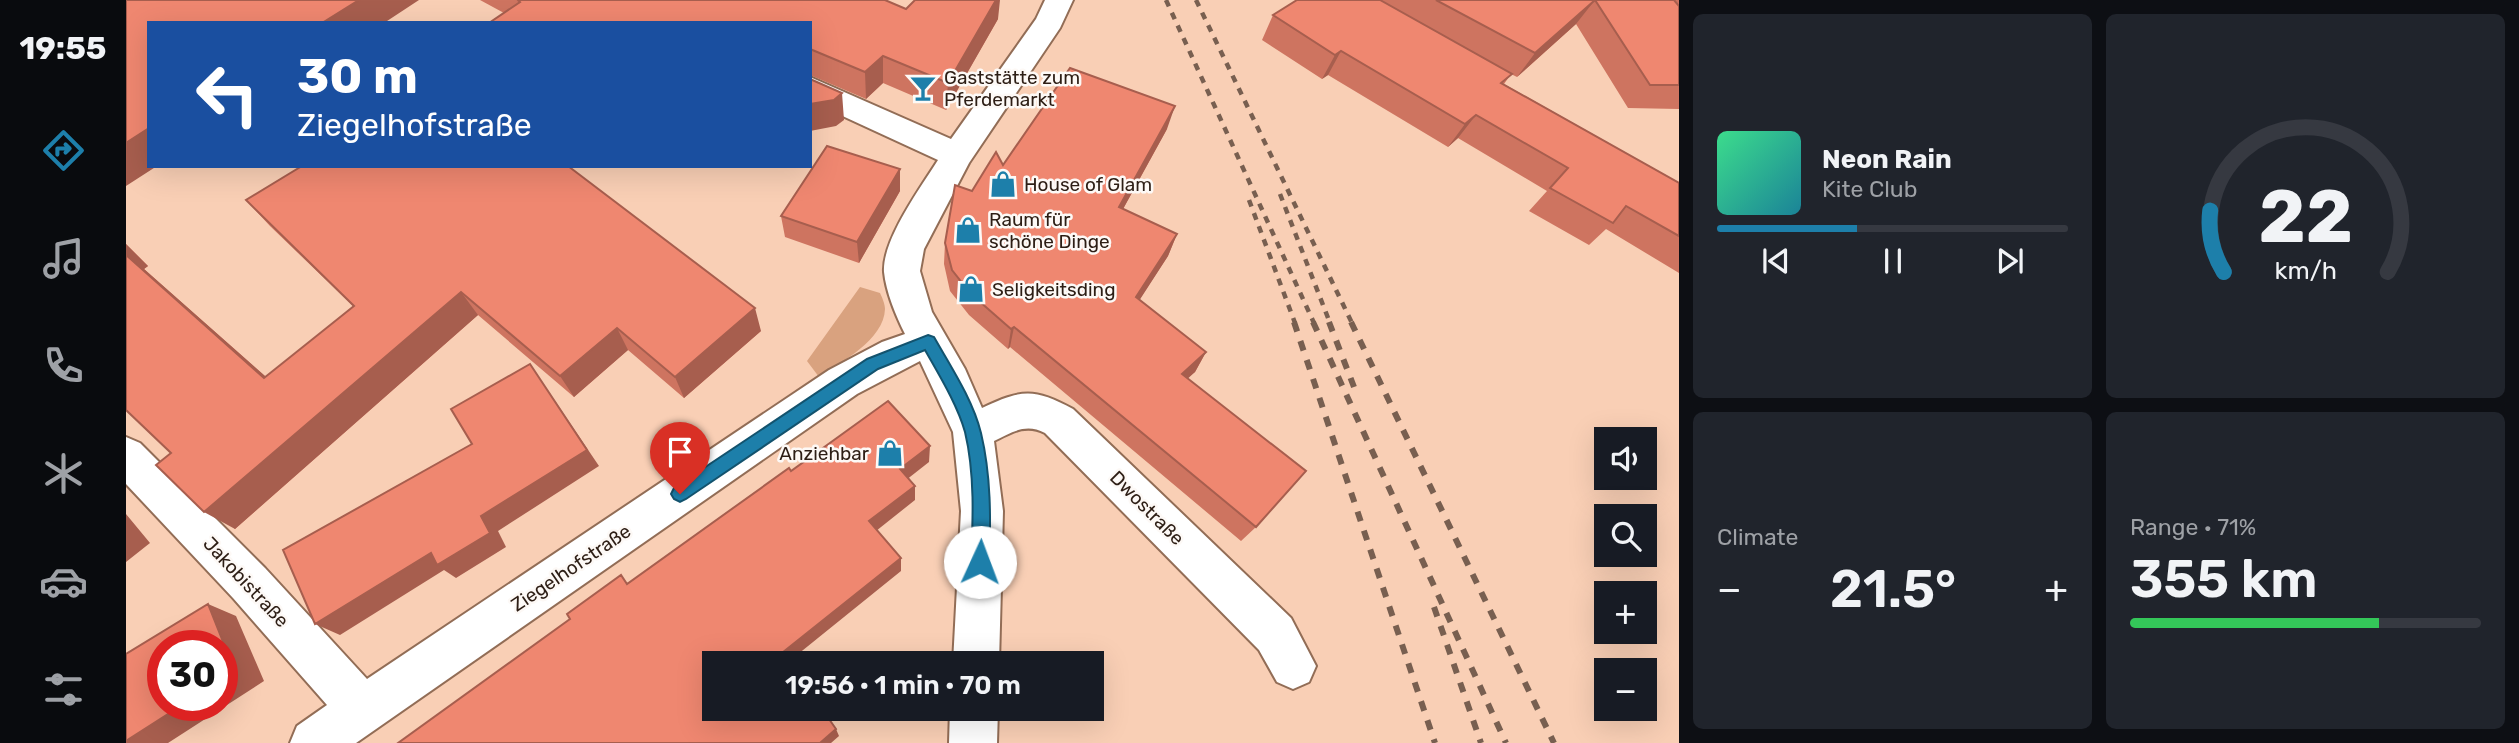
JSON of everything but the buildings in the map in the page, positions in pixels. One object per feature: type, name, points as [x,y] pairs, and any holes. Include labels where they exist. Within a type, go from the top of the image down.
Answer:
[{"type":"street","points":[[976,651],[982,511],[973,432],[951,381],[914,315],[902,271],[906,249],[918,223],[957,155],[1050,21],[1059,0]]},
{"type":"street","points":[[812,89],[957,155]]},
{"type":"street","name":"Ziegelhofstraße","points":[[314,743],[843,382],[895,353],[928,342]]},
{"type":"street","name":"Dwostraße","points":[[973,432],[1014,412],[1038,410],[1059,421],[1275,635],[1293,666]]},
{"type":"street","name":"Jakobistraße","points":[[126,456],[248,583],[363,710]]},
{"type":"street","points":[[973,743],[974,721]]},
{"type":"shaded area","points":[[860,287],[880,293],[885,307],[883,320],[877,331],[860,349],[819,377],[807,361]]},
{"type":"railway","points":[[1166,0],[1314,323]]},
{"type":"railway","points":[[1196,0],[1352,323]]},
{"type":"railway","points":[[1280,194],[1330,323]]},
{"type":"railway","points":[[1249,200],[1295,323]]},
{"type":"railway","points":[[1294,322],[1435,743]]},
{"type":"railway","points":[[1313,322],[1506,743]]},
{"type":"railway","points":[[1329,322],[1354,387]]},
{"type":"railway","points":[[1351,322],[1554,743]]},
{"type":"railway","points":[[1434,607],[1481,743]]},
{"type":"place","name":"Gaststätte zum Pferdemarkt","points":[[923,88]]},
{"type":"place","name":"House of Glam","points":[[1003,184]]},
{"type":"place","name":"Raum für schöne Dinge","points":[[968,230]]},
{"type":"place","name":"Seligkeitsding","points":[[971,289]]},
{"type":"place","name":"Anziehbar","points":[[890,453]]},
{"type":"route","points":[[680,494],[872,364],[928,342],[951,381],[973,432],[981,491],[980,562]]}]
